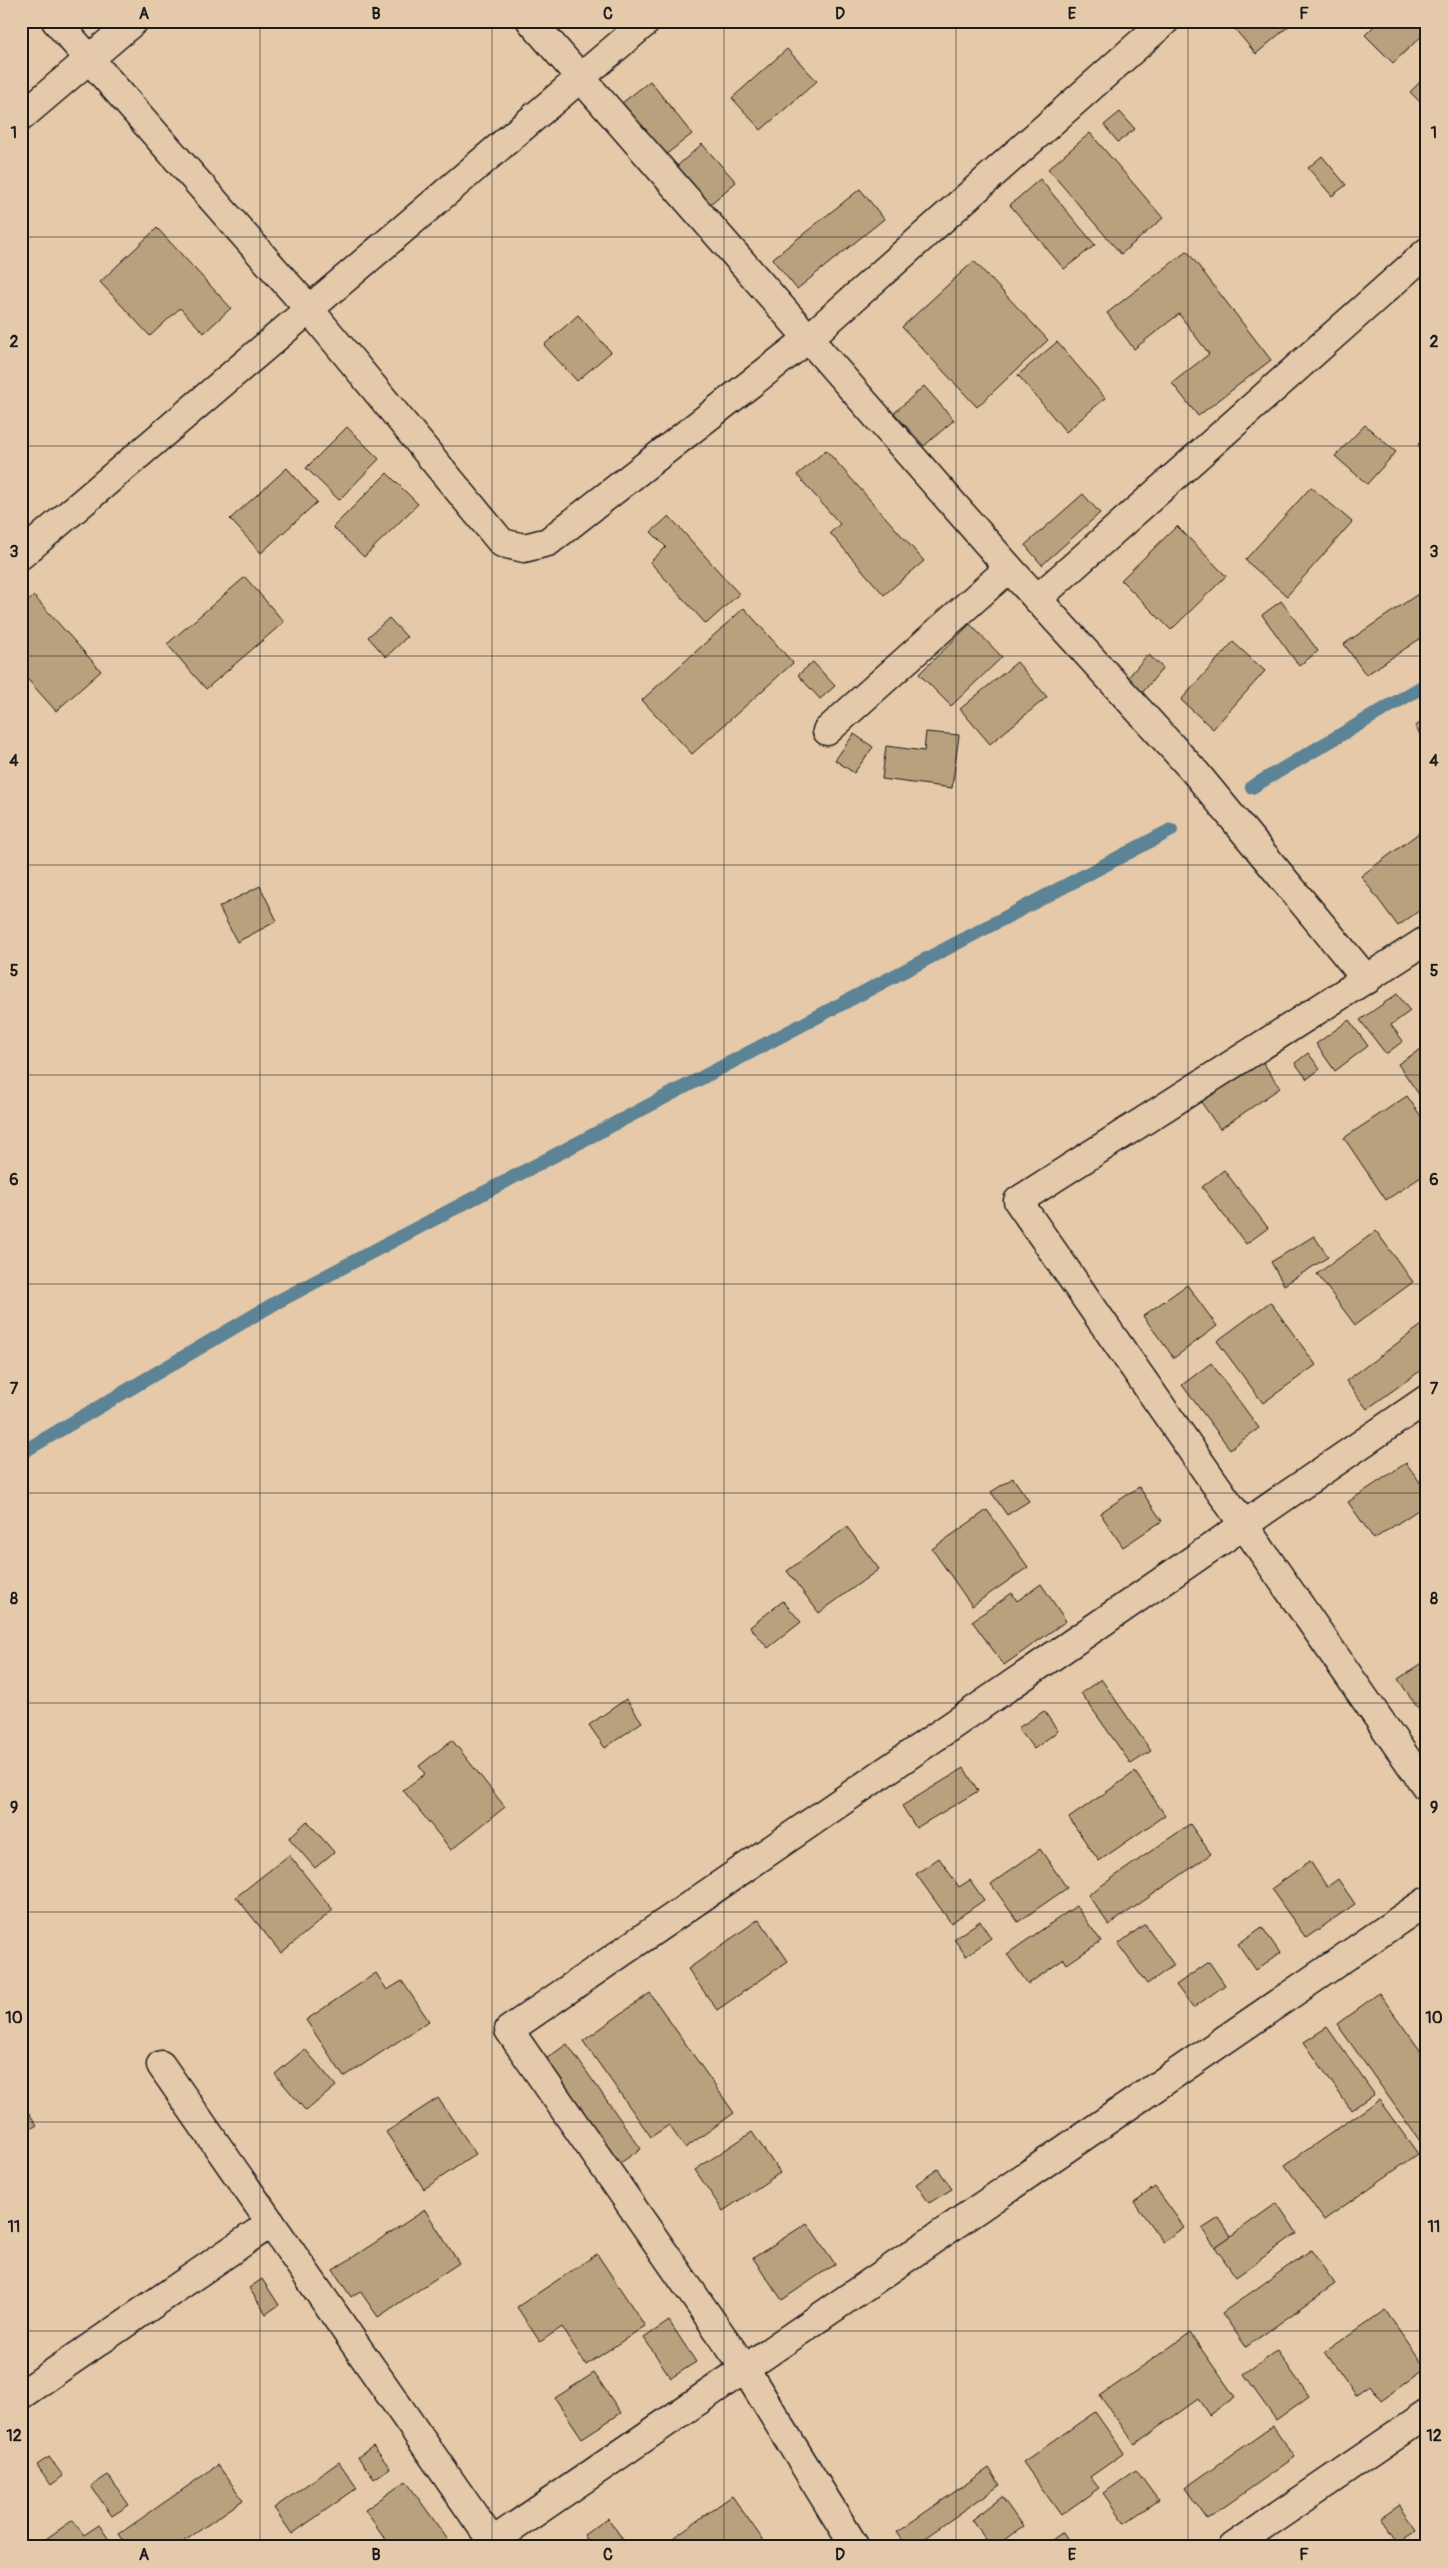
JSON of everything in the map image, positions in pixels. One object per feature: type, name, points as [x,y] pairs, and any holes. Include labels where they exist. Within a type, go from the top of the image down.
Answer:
[{"type":"street","points":[[56,21],[309,309],[502,543],[524,548],[548,542],[808,338],[1165,21]]},
{"type":"street","points":[[21,117],[134,21]]},
{"type":"street","points":[[531,21],[1009,568],[1195,772],[1367,980]]},
{"type":"street","points":[[21,555],[647,21]]},
{"type":"street","points":[[1037,599],[1427,252]]},
{"type":"street","points":[[828,731],[1009,568]]},
{"type":"street","points":[[1427,940],[1018,1201],[1427,1788]]},
{"type":"street","points":[[854,2547],[745,2369],[509,2030],[1427,1399]]},
{"type":"street","points":[[161,2065],[494,2544],[745,2369],[1427,1901]]},
{"type":"street","points":[[21,2395],[271,2224]]},
{"type":"street","points":[[1232,2547],[1427,2414]]},
{"type":"building","points":[[1228,21],[1287,21],[1290,25],[1256,54]]},
{"type":"building","points":[[1379,21],[1427,21],[1427,31],[1393,63],[1365,35]]},
{"type":"building","points":[[787,49],[817,81],[761,130],[732,98]]},
{"type":"building","points":[[1427,75],[1427,109],[1410,92]]},
{"type":"building","points":[[650,81],[692,134],[664,156],[622,103]]},
{"type":"building","points":[[1120,112],[1135,129],[1118,142],[1104,125]]},
{"type":"building","points":[[1090,133],[1163,218],[1121,254],[1048,169]]},
{"type":"building","points":[[702,144],[736,182],[709,205],[676,167]]},
{"type":"building","points":[[1322,156],[1346,185],[1332,196],[1308,168]]},
{"type":"building","points":[[1040,179],[1095,245],[1064,269],[1010,205]]},
{"type":"building","points":[[860,189],[884,219],[797,289],[772,259]]},
{"type":"building","points":[[157,228],[231,308],[204,333],[180,308],[150,336],[100,282]]},
{"type":"building","points":[[1187,251],[1271,360],[1198,416],[1172,383],[1209,354],[1179,314],[1134,349],[1107,313]]},
{"type":"building","points":[[974,261],[1048,340],[977,407],[902,327]]},
{"type":"building","points":[[578,315],[611,352],[577,381],[544,345]]},
{"type":"building","points":[[1057,342],[1105,398],[1066,432],[1018,375]]},
{"type":"building","points":[[924,386],[954,420],[924,446],[894,413]]},
{"type":"building","points":[[1365,425],[1396,452],[1367,484],[1335,456]]},
{"type":"building","points":[[347,427],[379,459],[339,500],[306,468]]},
{"type":"building","points":[[1427,438],[1427,457],[1418,444]]},
{"type":"building","points":[[826,450],[924,561],[884,595],[830,533],[840,524],[797,475]]},
{"type":"building","points":[[287,468],[317,502],[261,553],[230,519]]},
{"type":"building","points":[[387,473],[418,504],[364,557],[333,527]]},
{"type":"building","points":[[1311,487],[1352,522],[1287,596],[1245,560]]},
{"type":"building","points":[[1083,494],[1100,513],[1042,565],[1025,545]]},
{"type":"building","points":[[669,516],[739,594],[706,624],[650,562],[666,547],[651,532]]},
{"type":"building","points":[[1177,526],[1226,576],[1171,630],[1121,580]]},
{"type":"building","points":[[245,577],[284,622],[206,689],[167,644]]},
{"type":"building","points":[[1424,590],[1427,593],[1427,634],[1366,675],[1344,644]]},
{"type":"building","points":[[34,596],[101,671],[56,711],[21,672],[21,608]]},
{"type":"building","points":[[1281,601],[1318,651],[1299,666],[1262,615]]},
{"type":"building","points":[[744,608],[793,663],[692,754],[642,700]]},
{"type":"building","points":[[389,618],[407,637],[386,657],[368,637]]},
{"type":"building","points":[[970,624],[1002,657],[951,706],[919,674]]},
{"type":"building","points":[[1233,642],[1265,671],[1213,729],[1181,700]]},
{"type":"building","points":[[1148,654],[1163,668],[1142,693],[1126,680]]},
{"type":"building","points":[[813,662],[835,686],[820,699],[798,675]]},
{"type":"building","points":[[1017,662],[1047,697],[990,744],[960,709]]},
{"type":"building","points":[[1427,719],[1427,746],[1415,726]]},
{"type":"building","points":[[926,732],[959,735],[952,788],[882,779],[886,746],[924,751]]},
{"type":"building","points":[[854,734],[873,747],[854,773],[835,760]]},
{"type":"building","points":[[1423,830],[1427,836],[1427,905],[1398,926],[1361,876]]},
{"type":"building","points":[[260,886],[277,921],[237,942],[219,907]]},
{"type":"building","points":[[1397,994],[1410,1011],[1391,1025],[1403,1041],[1386,1054],[1360,1020]]},
{"type":"building","points":[[1349,1020],[1368,1046],[1335,1071],[1316,1044]]},
{"type":"building","points":[[1421,1049],[1427,1058],[1427,1092],[1420,1096],[1398,1064]]},
{"type":"building","points":[[1308,1053],[1320,1069],[1307,1079],[1295,1063]]},
{"type":"building","points":[[1262,1061],[1280,1088],[1220,1129],[1201,1102]]},
{"type":"building","points":[[1407,1096],[1427,1125],[1427,1173],[1386,1200],[1344,1138]]},
{"type":"building","points":[[1224,1170],[1268,1228],[1246,1244],[1202,1187]]},
{"type":"building","points":[[1376,1231],[1413,1282],[1355,1325],[1317,1274]]},
{"type":"building","points":[[1314,1236],[1328,1257],[1284,1285],[1271,1262]]},
{"type":"building","points":[[1187,1285],[1217,1326],[1174,1358],[1143,1316]]},
{"type":"building","points":[[1270,1302],[1316,1365],[1263,1403],[1217,1341]]},
{"type":"building","points":[[1426,1322],[1427,1366],[1367,1409],[1346,1381]]},
{"type":"building","points":[[1211,1363],[1259,1428],[1230,1449],[1182,1385]]},
{"type":"building","points":[[1406,1463],[1427,1492],[1427,1504],[1374,1539],[1348,1502]]},
{"type":"building","points":[[1013,1478],[1029,1501],[1007,1515],[991,1492]]},
{"type":"building","points":[[1139,1487],[1162,1521],[1123,1547],[1100,1513]]},
{"type":"building","points":[[987,1510],[1028,1567],[972,1606],[932,1549]]},
{"type":"building","points":[[847,1527],[879,1569],[819,1613],[787,1571]]},
{"type":"building","points":[[1041,1584],[1066,1621],[1004,1665],[972,1621],[1012,1593],[1017,1601]]},
{"type":"building","points":[[783,1601],[801,1622],[768,1648],[750,1627]]},
{"type":"building","points":[[1427,1660],[1427,1705],[1419,1710],[1398,1679]]},
{"type":"building","points":[[1101,1679],[1151,1751],[1131,1764],[1081,1693]]},
{"type":"building","points":[[626,1699],[642,1722],[605,1748],[589,1725]]},
{"type":"building","points":[[1044,1711],[1058,1731],[1034,1749],[1018,1728]]},
{"type":"building","points":[[452,1740],[505,1807],[451,1850],[403,1790],[425,1774],[419,1766]]},
{"type":"building","points":[[964,1768],[978,1791],[916,1828],[902,1806]]},
{"type":"building","points":[[1135,1772],[1165,1815],[1099,1861],[1069,1818]]},
{"type":"building","points":[[307,1821],[334,1852],[315,1868],[289,1838]]},
{"type":"building","points":[[1190,1824],[1211,1854],[1109,1925],[1088,1895]]},
{"type":"building","points":[[1040,1849],[1067,1888],[1018,1922],[991,1884]]},
{"type":"building","points":[[289,1855],[333,1910],[281,1953],[236,1897]]},
{"type":"building","points":[[939,1858],[959,1887],[970,1880],[984,1900],[951,1923],[916,1874]]},
{"type":"building","points":[[1310,1861],[1327,1887],[1338,1879],[1355,1904],[1306,1938],[1271,1889]]},
{"type":"building","points":[[1076,1906],[1101,1941],[1067,1964],[1064,1959],[1028,1984],[1007,1954]]},
{"type":"building","points":[[759,1919],[788,1961],[717,2010],[688,1969]]},
{"type":"building","points":[[980,1921],[991,1938],[966,1956],[954,1939]]},
{"type":"building","points":[[1145,1924],[1174,1965],[1147,1984],[1118,1944]]},
{"type":"building","points":[[1262,1927],[1280,1953],[1256,1970],[1238,1944]]},
{"type":"building","points":[[1209,1962],[1225,1985],[1193,2008],[1176,1985]]},
{"type":"building","points":[[376,1973],[387,1990],[402,1981],[429,2021],[344,2077],[306,2020]]},
{"type":"building","points":[[650,1993],[734,2113],[685,2148],[669,2125],[651,2137],[583,2041]]},
{"type":"building","points":[[1379,1993],[1427,2060],[1427,2141],[1422,2144],[1337,2024]]},
{"type":"building","points":[[1327,2027],[1374,2094],[1351,2110],[1304,2042]]},
{"type":"building","points":[[567,2044],[641,2149],[611,2169],[537,2065]]},
{"type":"building","points":[[305,2049],[336,2086],[306,2111],[275,2074]]},
{"type":"building","points":[[438,2098],[476,2154],[424,2189],[386,2132]]},
{"type":"building","points":[[1379,2100],[1418,2154],[1324,2220],[1285,2165]]},
{"type":"building","points":[[21,2102],[37,2125],[21,2135]]},
{"type":"building","points":[[752,2132],[780,2173],[723,2211],[695,2170]]},
{"type":"building","points":[[938,2169],[952,2189],[929,2203],[916,2184]]},
{"type":"building","points":[[1155,2187],[1184,2227],[1163,2242],[1134,2202]]},
{"type":"building","points":[[1277,2203],[1297,2233],[1236,2277],[1215,2247]]},
{"type":"building","points":[[425,2210],[459,2263],[378,2317],[360,2291],[351,2297],[333,2270]]},
{"type":"building","points":[[1219,2218],[1231,2236],[1215,2247],[1202,2229]]},
{"type":"building","points":[[807,2223],[835,2264],[782,2300],[753,2258]]},
{"type":"building","points":[[1311,2250],[1335,2284],[1246,2347],[1222,2313]]},
{"type":"building","points":[[597,2254],[645,2326],[586,2365],[562,2327],[540,2342],[517,2307]]},
{"type":"building","points":[[262,2279],[279,2305],[266,2314],[249,2288]]},
{"type":"building","points":[[1385,2310],[1426,2368],[1381,2400],[1370,2385],[1356,2395],[1325,2352]]},
{"type":"building","points":[[669,2321],[696,2362],[671,2378],[644,2338]]},
{"type":"building","points":[[1190,2333],[1235,2397],[1209,2415],[1198,2399],[1135,2444],[1100,2396]]},
{"type":"building","points":[[1277,2351],[1309,2396],[1276,2420],[1244,2375]]},
{"type":"building","points":[[594,2373],[621,2413],[582,2438],[555,2398]]},
{"type":"building","points":[[1095,2412],[1124,2453],[1090,2477],[1099,2488],[1061,2515],[1023,2462]]},
{"type":"building","points":[[1273,2426],[1295,2457],[1207,2519],[1185,2488]]},
{"type":"building","points":[[373,2446],[390,2468],[374,2479],[358,2457]]},
{"type":"building","points":[[49,2457],[63,2476],[51,2485],[37,2465]]},
{"type":"building","points":[[339,2462],[357,2488],[292,2534],[274,2508]]},
{"type":"building","points":[[218,2465],[243,2500],[176,2547],[128,2547],[119,2534]]},
{"type":"building","points":[[989,2468],[1000,2485],[912,2547],[907,2547],[897,2532]]},
{"type":"building","points":[[1136,2470],[1158,2500],[1125,2523],[1104,2493]]},
{"type":"building","points":[[108,2475],[129,2505],[112,2516],[91,2486]]},
{"type":"building","points":[[406,2481],[453,2547],[377,2547],[386,2540],[365,2510]]},
{"type":"building","points":[[732,2496],[768,2547],[660,2547]]},
{"type":"building","points":[[1002,2497],[1023,2527],[995,2547],[991,2547],[972,2520]]},
{"type":"building","points":[[1400,2504],[1418,2529],[1399,2542],[1381,2517]]},
{"type":"building","points":[[608,2518],[628,2547],[592,2547],[584,2535]]},
{"type":"building","points":[[73,2520],[84,2535],[99,2525],[114,2547],[43,2547],[40,2543]]},
{"type":"building","points":[[1063,2532],[1072,2546],[1047,2547],[1045,2545]]},
{"type":"waterway","points":[[1252,787],[1427,684]]},
{"type":"waterway","points":[[21,1453],[277,1302],[1171,830]]}]
